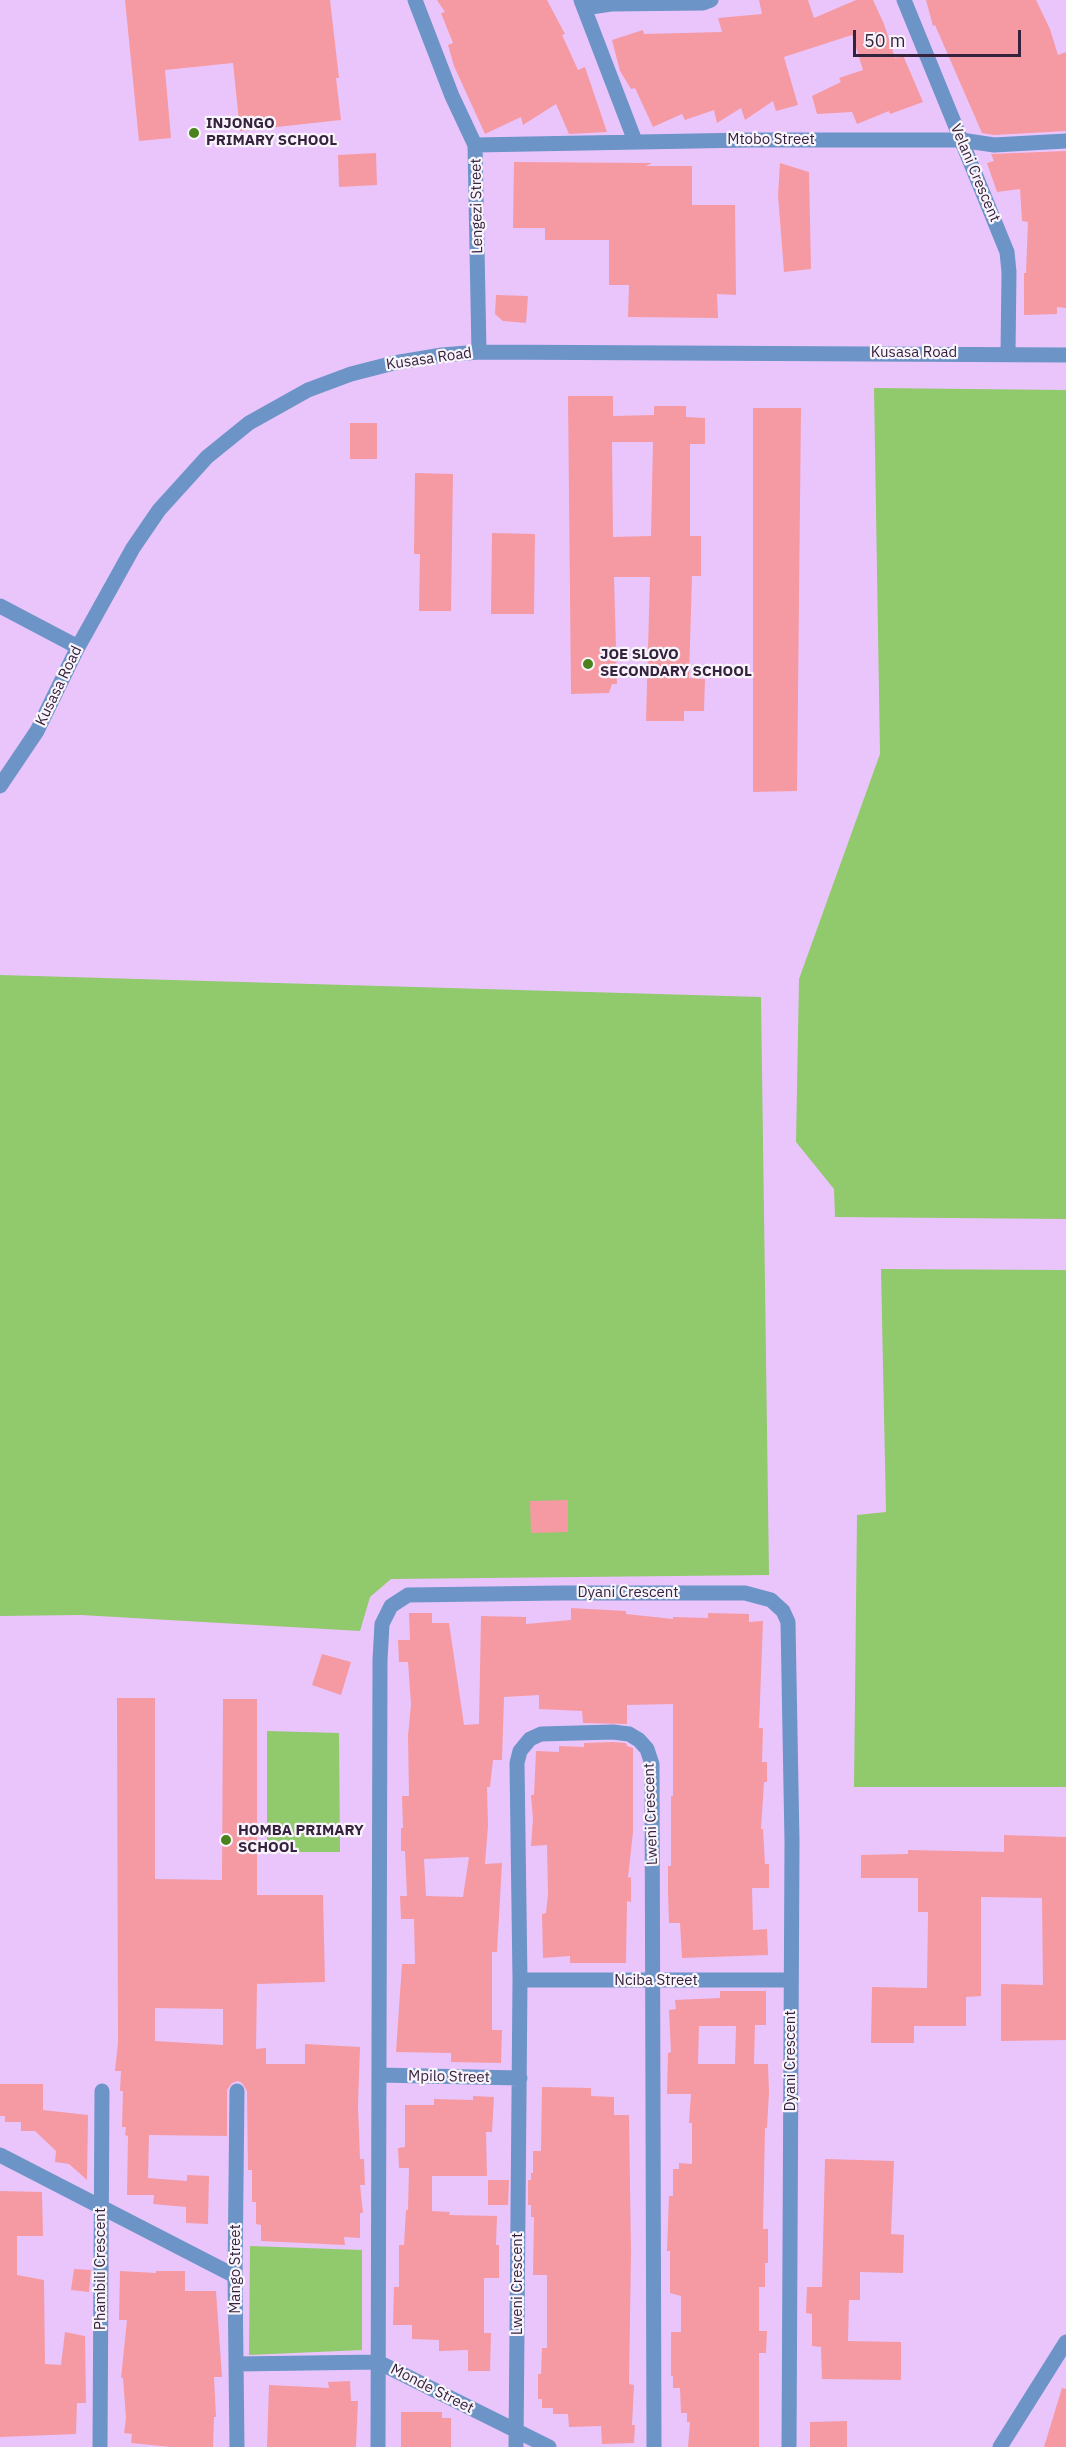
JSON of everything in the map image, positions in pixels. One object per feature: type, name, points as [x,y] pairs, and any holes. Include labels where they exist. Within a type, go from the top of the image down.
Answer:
[{"type":"street","name":"Lengezi Street","points":[[414,0],[452,96],[476,145],[479,352]]},
{"type":"street","points":[[635,141],[583,4],[703,3],[711,0]]},
{"type":"street","name":"Velani Crescent","points":[[904,0],[1007,252],[1009,272],[1008,354]]},
{"type":"street","name":"Mtobo Street","points":[[476,145],[635,141],[961,140],[994,145],[1066,141]]},
{"type":"street","name":"Kusasa Road","points":[[0,786],[37,731],[78,647],[133,548],[159,510],[207,457],[249,423],[308,390],[351,374],[394,363],[479,352],[1066,355]]},
{"type":"street","points":[[0,606],[78,647]]},
{"type":"street","name":"Dyani Crescent","points":[[378,2447],[381,1633],[384,1616],[391,1606],[408,1595],[744,1593],[764,1597],[777,1605],[787,1618],[790,1634],[789,2447]]},
{"type":"street","name":"Lweni Crescent","points":[[516,2447],[520,2078],[517,1763],[520,1752],[530,1739],[541,1734],[613,1732],[629,1734],[639,1740],[647,1749],[652,1764],[654,2447]]},
{"type":"street","name":"Nciba Street","points":[[520,1980],[653,1982],[791,1980]]},
{"type":"street","name":"Mpilo Street","points":[[379,2075],[520,2078]]},
{"type":"street","name":"Phambili Crescent","points":[[100,2447],[102,2091]]},
{"type":"street","name":"Mango Street","points":[[237,2091],[235,2276],[237,2447]]},
{"type":"street","points":[[0,2155],[235,2276]]},
{"type":"street","points":[[1000,2447],[1066,2342]]},
{"type":"street","name":"Monde Street","points":[[237,2364],[378,2362],[549,2447]]},
{"type":"green space","points":[[874,388],[1066,390],[1066,1219],[835,1217],[834,1189],[796,1142],[799,979],[880,754]]},
{"type":"green space","points":[[0,975],[761,997],[769,1575],[391,1579],[370,1597],[360,1631],[81,1615],[0,1616]]},
{"type":"green space","points":[[881,1269],[1066,1270],[1066,1787],[854,1787],[857,1515],[886,1512]]},
{"type":"green space","points":[[267,1731],[339,1733],[340,1852],[267,1852]]},
{"type":"green space","points":[[250,2246],[362,2250],[362,2350],[249,2355]]},
{"type":"building","points":[[125,0],[330,0],[339,78],[336,78],[341,120],[240,131],[233,63],[165,70],[171,138],[139,141]]},
{"type":"building","points":[[437,0],[547,0],[565,34],[562,35],[578,70],[585,67],[607,132],[569,134],[556,104],[523,125],[521,117],[485,134],[454,66],[448,45],[453,43],[441,13],[445,12]]},
{"type":"building","points":[[759,0],[808,0],[814,18],[856,0],[873,0],[895,58],[903,55],[923,102],[890,114],[889,111],[857,124],[852,112],[817,114],[812,96],[841,82],[839,78],[863,70],[852,35],[784,57],[798,105],[776,111],[773,101],[745,120],[741,108],[717,123],[714,110],[685,120],[682,114],[653,127],[635,88],[631,89],[620,71],[612,40],[643,30],[644,34],[722,32],[718,18],[762,14]]},
{"type":"building","points":[[926,0],[1036,0],[1050,29],[1058,55],[1066,52],[1066,131],[994,135],[982,133],[935,25],[933,26]]},
{"type":"building","points":[[1066,151],[1066,308],[1057,307],[1057,314],[1024,315],[1024,273],[1026,273],[1028,222],[1022,221],[1020,189],[997,192],[987,163],[994,161],[991,154]]},
{"type":"building","points":[[376,153],[377,185],[339,187],[338,155]]},
{"type":"building","points":[[514,162],[652,163],[646,166],[692,166],[692,205],[735,205],[736,295],[717,294],[718,318],[628,317],[629,285],[609,285],[609,240],[545,240],[545,228],[513,228]]},
{"type":"building","points":[[780,163],[809,172],[811,269],[784,272],[778,195]]},
{"type":"building","points":[[496,295],[528,296],[526,323],[503,321],[495,314]]},
{"type":"building","points":[[568,396],[613,396],[613,416],[654,415],[654,406],[686,406],[686,417],[705,418],[705,444],[690,444],[690,536],[701,536],[701,576],[692,576],[689,678],[705,679],[704,711],[684,711],[684,721],[646,721],[650,577],[614,577],[617,684],[612,684],[609,693],[571,694]],"holes":[[[612,442],[653,442],[651,536],[613,537]]]},
{"type":"building","points":[[753,408],[801,408],[797,791],[753,792]]},
{"type":"building","points":[[350,423],[377,423],[377,459],[350,459]]},
{"type":"building","points":[[415,473],[453,474],[451,611],[419,611],[420,554],[414,554]]},
{"type":"building","points":[[492,533],[535,534],[534,614],[491,614]]},
{"type":"building","points":[[568,1500],[568,1532],[531,1533],[530,1501]]},
{"type":"building","points":[[571,1608],[626,1611],[626,1614],[673,1619],[673,1617],[708,1618],[708,1613],[749,1614],[749,1622],[763,1621],[759,1728],[763,1728],[762,1762],[767,1762],[767,1782],[764,1782],[761,1829],[763,1829],[765,1864],[769,1864],[769,1888],[752,1888],[753,1930],[767,1929],[768,1955],[682,1958],[680,1923],[669,1923],[668,1866],[671,1866],[673,1704],[627,1705],[627,1724],[583,1723],[582,1711],[539,1709],[539,1695],[504,1697],[502,1760],[493,1760],[490,1787],[487,1787],[488,1826],[485,1864],[502,1863],[497,1952],[492,1952],[492,2030],[502,2030],[501,2063],[451,2062],[451,2053],[396,2052],[402,1964],[415,1964],[414,1919],[401,1919],[400,1896],[407,1896],[405,1851],[401,1851],[401,1828],[403,1828],[402,1796],[409,1796],[408,1736],[411,1704],[408,1662],[399,1662],[398,1640],[410,1640],[409,1613],[432,1613],[432,1623],[449,1623],[464,1725],[479,1724],[481,1616],[526,1617],[526,1624],[571,1620]],"holes":[[[469,1857],[463,1897],[426,1896],[424,1859]]]},
{"type":"building","points":[[322,1654],[351,1662],[341,1695],[312,1685]]},
{"type":"building","points":[[117,1698],[155,1698],[155,1879],[222,1880],[223,1699],[257,1699],[257,1895],[323,1895],[325,1982],[257,1984],[256,2049],[266,2048],[266,2064],[305,2064],[305,2044],[360,2047],[358,2106],[360,2159],[364,2159],[365,2185],[360,2185],[363,2213],[360,2213],[360,2238],[344,2237],[345,2245],[261,2241],[261,2225],[256,2224],[256,2202],[252,2202],[252,2170],[248,2170],[247,2091],[238,2081],[232,2083],[227,2090],[227,2136],[149,2135],[148,2178],[187,2181],[187,2175],[209,2176],[208,2224],[186,2223],[186,2207],[153,2204],[154,2195],[127,2195],[128,2136],[125,2135],[126,2127],[122,2127],[121,2071],[115,2071],[118,2043]],"holes":[[[155,2008],[223,2009],[223,2045],[155,2041]]]},
{"type":"building","points":[[584,1743],[626,1743],[627,1746],[633,1748],[633,1832],[628,1878],[631,1877],[631,1902],[627,1901],[626,1963],[570,1963],[570,1956],[543,1958],[542,1914],[546,1913],[548,1894],[547,1845],[531,1846],[533,1819],[531,1795],[534,1795],[536,1751],[559,1752],[559,1746],[584,1747]]},
{"type":"building","points":[[1004,1835],[1066,1837],[1066,2040],[1001,2041],[1001,1984],[1043,1985],[1042,1898],[981,1897],[981,1996],[966,1997],[966,2026],[914,2026],[914,2043],[871,2043],[872,1987],[927,1988],[928,1912],[918,1912],[918,1878],[861,1878],[861,1855],[908,1854],[908,1850],[1004,1852]]},
{"type":"building","points":[[720,1991],[766,1991],[766,2025],[755,2025],[754,2064],[768,2064],[769,2093],[767,2128],[765,2128],[763,2229],[768,2229],[768,2263],[765,2263],[765,2287],[759,2287],[759,2331],[767,2331],[766,2353],[759,2353],[759,2447],[688,2447],[690,2422],[687,2422],[687,2413],[681,2413],[680,2388],[673,2388],[673,2376],[671,2376],[671,2332],[681,2332],[681,2296],[670,2293],[670,2251],[667,2251],[669,2196],[673,2196],[673,2169],[679,2169],[679,2163],[692,2164],[692,2123],[689,2123],[691,2094],[667,2094],[668,2053],[671,2052],[669,2010],[676,2009],[675,2000],[720,1998]],"holes":[[[699,2026],[736,2026],[735,2064],[698,2064]]]},
{"type":"building","points":[[0,2084],[43,2084],[43,2110],[88,2115],[87,2180],[69,2164],[55,2162],[56,2151],[35,2131],[21,2131],[21,2122],[5,2122],[5,2116],[0,2116]]},
{"type":"building","points":[[542,2087],[591,2088],[591,2096],[614,2097],[614,2115],[629,2115],[631,2252],[629,2384],[634,2385],[632,2425],[635,2425],[634,2443],[602,2444],[601,2426],[569,2427],[568,2414],[553,2414],[553,2408],[542,2408],[542,2399],[538,2399],[538,2374],[541,2374],[542,2348],[547,2348],[547,2275],[533,2275],[534,2217],[531,2217],[531,2205],[528,2205],[528,2180],[531,2180],[531,2173],[533,2173],[533,2151],[541,2151]]},
{"type":"building","points":[[473,2096],[494,2097],[492,2132],[486,2132],[487,2176],[432,2176],[432,2211],[450,2212],[449,2215],[497,2216],[496,2245],[499,2245],[499,2278],[484,2278],[484,2333],[491,2333],[490,2371],[468,2371],[468,2350],[439,2351],[439,2340],[412,2339],[412,2325],[393,2325],[394,2287],[399,2287],[399,2245],[404,2245],[406,2210],[408,2210],[409,2168],[399,2168],[398,2148],[405,2147],[405,2105],[434,2105],[434,2099],[473,2100]]},
{"type":"building","points":[[825,2159],[894,2161],[891,2234],[904,2235],[903,2273],[860,2272],[860,2300],[849,2300],[848,2341],[901,2342],[901,2380],[822,2379],[821,2347],[812,2346],[812,2314],[806,2313],[807,2287],[822,2287]]},
{"type":"building","points":[[488,2180],[509,2180],[508,2205],[488,2205]]},
{"type":"building","points":[[0,2191],[42,2192],[43,2236],[17,2236],[17,2275],[44,2280],[45,2364],[61,2365],[65,2332],[85,2336],[86,2403],[77,2403],[76,2434],[0,2437]]},
{"type":"building","points":[[74,2269],[91,2270],[89,2292],[71,2290]]},
{"type":"building","points":[[120,2271],[156,2273],[156,2271],[185,2271],[185,2291],[216,2291],[222,2377],[214,2377],[216,2417],[214,2417],[213,2447],[171,2447],[131,2443],[132,2434],[124,2433],[126,2418],[123,2378],[121,2378],[127,2320],[119,2320]]},
{"type":"building","points":[[350,2381],[351,2401],[358,2401],[356,2447],[267,2447],[269,2385],[329,2388],[328,2382]]},
{"type":"building","points":[[1062,2388],[1066,2389],[1066,2447],[1044,2447]]},
{"type":"building","points":[[401,2412],[442,2412],[442,2418],[451,2418],[451,2447],[401,2447]]},
{"type":"building","points":[[847,2421],[847,2447],[810,2447],[810,2422]]},
{"type":"place","name":"INJONGO PRIMARY SCHOOL","points":[[194,133]]},
{"type":"place","name":"JOE SLOVO SECONDARY SCHOOL","points":[[588,664]]},
{"type":"place","name":"HOMBA PRIMARY SCHOOL","points":[[226,1840]]}]
